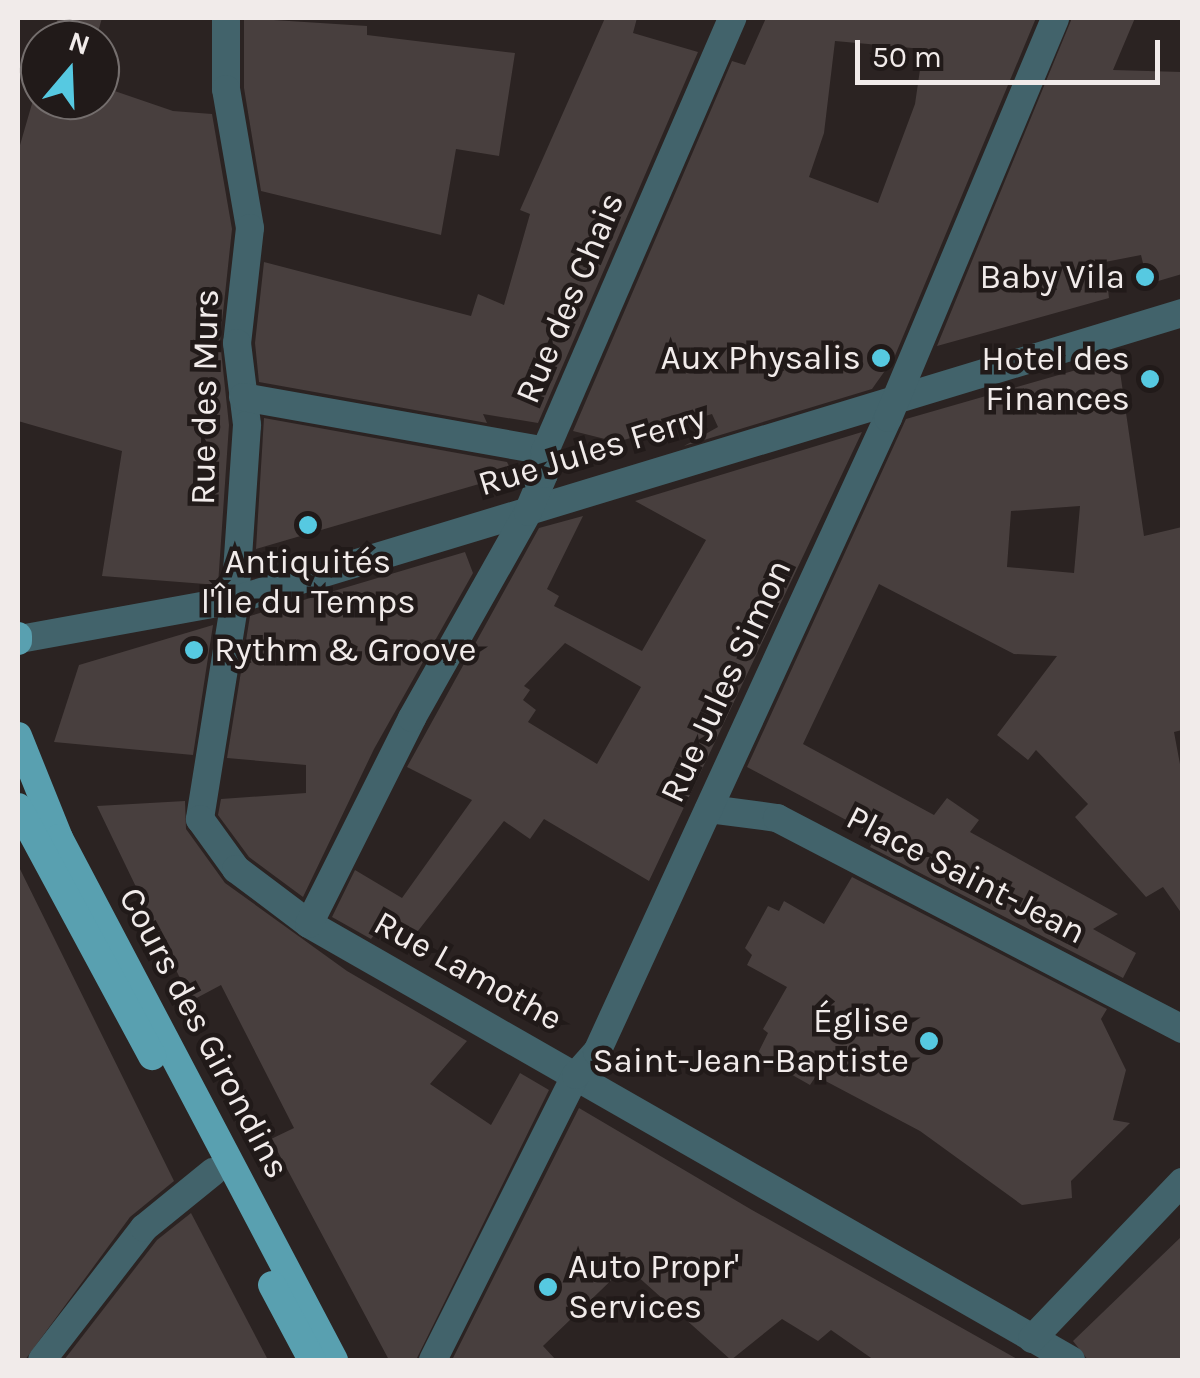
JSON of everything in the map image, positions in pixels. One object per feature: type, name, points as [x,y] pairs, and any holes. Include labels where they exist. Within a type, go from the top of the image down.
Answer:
[{"type":"main road","name":"Cours des Girondins","points":[[18,736],[58,838],[334,1360]]},
{"type":"main road","name":"Cours des Girondins","points":[[20,816],[312,1360]]},
{"type":"street","name":"Rue des Murs","points":[[226,18],[226,89],[250,228],[236,343],[244,397],[234,600]]},
{"type":"street","name":"Rue des Chais","points":[[309,924],[412,718],[528,512],[544,474],[544,451],[732,18]]},
{"type":"street","name":"Rue Jules Simon","points":[[433,1360],[576,1074],[597,1052],[894,397],[1055,18]]},
{"type":"street","name":"Rue Jules Ferry","points":[[18,639],[234,600],[894,397],[1182,313]]},
{"type":"street","points":[[244,397],[544,451]]},
{"type":"street","name":"Rue Lamothe","points":[[234,600],[200,819],[236,869],[309,924],[1071,1360]]},
{"type":"street","name":"Place Saint-Jean","points":[[709,809],[776,818],[1182,1029]]},
{"type":"street","points":[[42,1360],[144,1228],[213,1172]]},
{"type":"street","points":[[1032,1339],[1182,1182]]},
{"type":"building","points":[[58,18],[102,18],[101,20]]},
{"type":"building","points":[[244,18],[367,26],[367,35],[515,53],[499,156],[456,149],[441,235],[261,191],[244,88]]},
{"type":"building","points":[[605,18],[637,18],[633,33],[698,52],[538,423],[483,414],[487,423],[259,382],[255,343],[264,262],[471,316],[478,294],[504,305],[530,214],[520,210]]},
{"type":"building","points":[[766,18],[1036,18],[894,358],[872,389],[684,446],[718,427],[712,414],[617,442],[573,431],[732,61],[745,65]],"holes":[[[835,41],[923,49],[915,104],[878,203],[809,177],[824,133]]]},
{"type":"building","points":[[1072,18],[1135,18],[1113,70],[1182,72],[1182,274],[1148,284],[1141,255],[1105,262],[1109,298],[937,346]]},
{"type":"building","points":[[120,93],[173,111],[212,114],[232,229],[220,341],[229,425],[218,585],[102,576],[122,451],[18,421],[18,152],[27,120],[120,120]]},
{"type":"building","points":[[1118,358],[1144,536],[1182,527],[1182,730],[1174,732],[1182,775],[1182,914],[1163,887],[1146,897],[1075,817],[1088,804],[1036,750],[1028,760],[997,735],[1057,656],[1014,654],[879,584],[803,744],[934,815],[947,798],[979,820],[970,832],[1118,914],[1093,929],[1136,953],[1123,978],[870,847],[876,836],[747,767],[906,419]],"holes":[[[1080,506],[1074,573],[1007,567],[1011,511]]]},
{"type":"building","points":[[264,418],[507,462],[513,474],[256,549]]},
{"type":"building","points":[[862,432],[649,881],[544,819],[530,839],[504,821],[414,936],[390,915],[371,939],[332,917],[355,870],[402,898],[472,800],[407,767],[539,528],[583,516],[547,589],[559,596],[554,606],[642,651],[706,540],[635,501]],"holes":[[[565,643],[641,687],[597,764],[528,722],[536,710],[523,700],[530,690],[524,686]]]},
{"type":"building","points":[[465,552],[473,573],[374,749],[303,897],[249,857],[218,815],[221,799],[306,793],[306,765],[227,758],[250,616]]},
{"type":"building","points":[[213,625],[193,755],[54,742],[79,665]]},
{"type":"building","points":[[185,801],[186,829],[225,883],[347,971],[467,1041],[430,1084],[491,1125],[520,1073],[549,1090],[416,1360],[389,1360],[271,1139],[294,1128],[221,985],[191,1001],[97,806]]},
{"type":"building","points":[[18,865],[174,1181],[130,1217],[25,1360],[18,1360]]},
{"type":"building","name":"Église Saint-Jean-Baptiste","points":[[852,877],[1107,1009],[1101,1019],[1126,1070],[1113,1120],[1130,1123],[1071,1181],[1072,1198],[1022,1205],[920,1131],[816,1076],[810,1085],[757,1055],[768,1033],[763,1029],[787,987],[747,965],[752,955],[745,948],[768,906],[779,911],[784,901],[824,924]]},
{"type":"building","points":[[579,1108],[1019,1360],[874,1360],[831,1330],[818,1341],[782,1319],[731,1360],[626,1266],[543,1346],[556,1360],[452,1360]]},
{"type":"building","points":[[191,1213],[268,1360],[64,1360],[157,1240]]},
{"type":"building","points":[[1182,1236],[1182,1360],[1088,1360],[1073,1341]]},
{"type":"place","name":"Baby Vila","points":[[1145,277]]},
{"type":"place","name":"Aux Physalis","points":[[881,358]]},
{"type":"place","name":"Hotel des Finances","points":[[1150,379]]},
{"type":"place","name":"Antiquités l'Île du Temps","points":[[308,525]]},
{"type":"place","name":"Rythm & Groove","points":[[194,650]]},
{"type":"place","name":"Église Saint-Jean-Baptiste","points":[[929,1041]]},
{"type":"place","name":"Auto Propr' Services","points":[[548,1287]]}]
